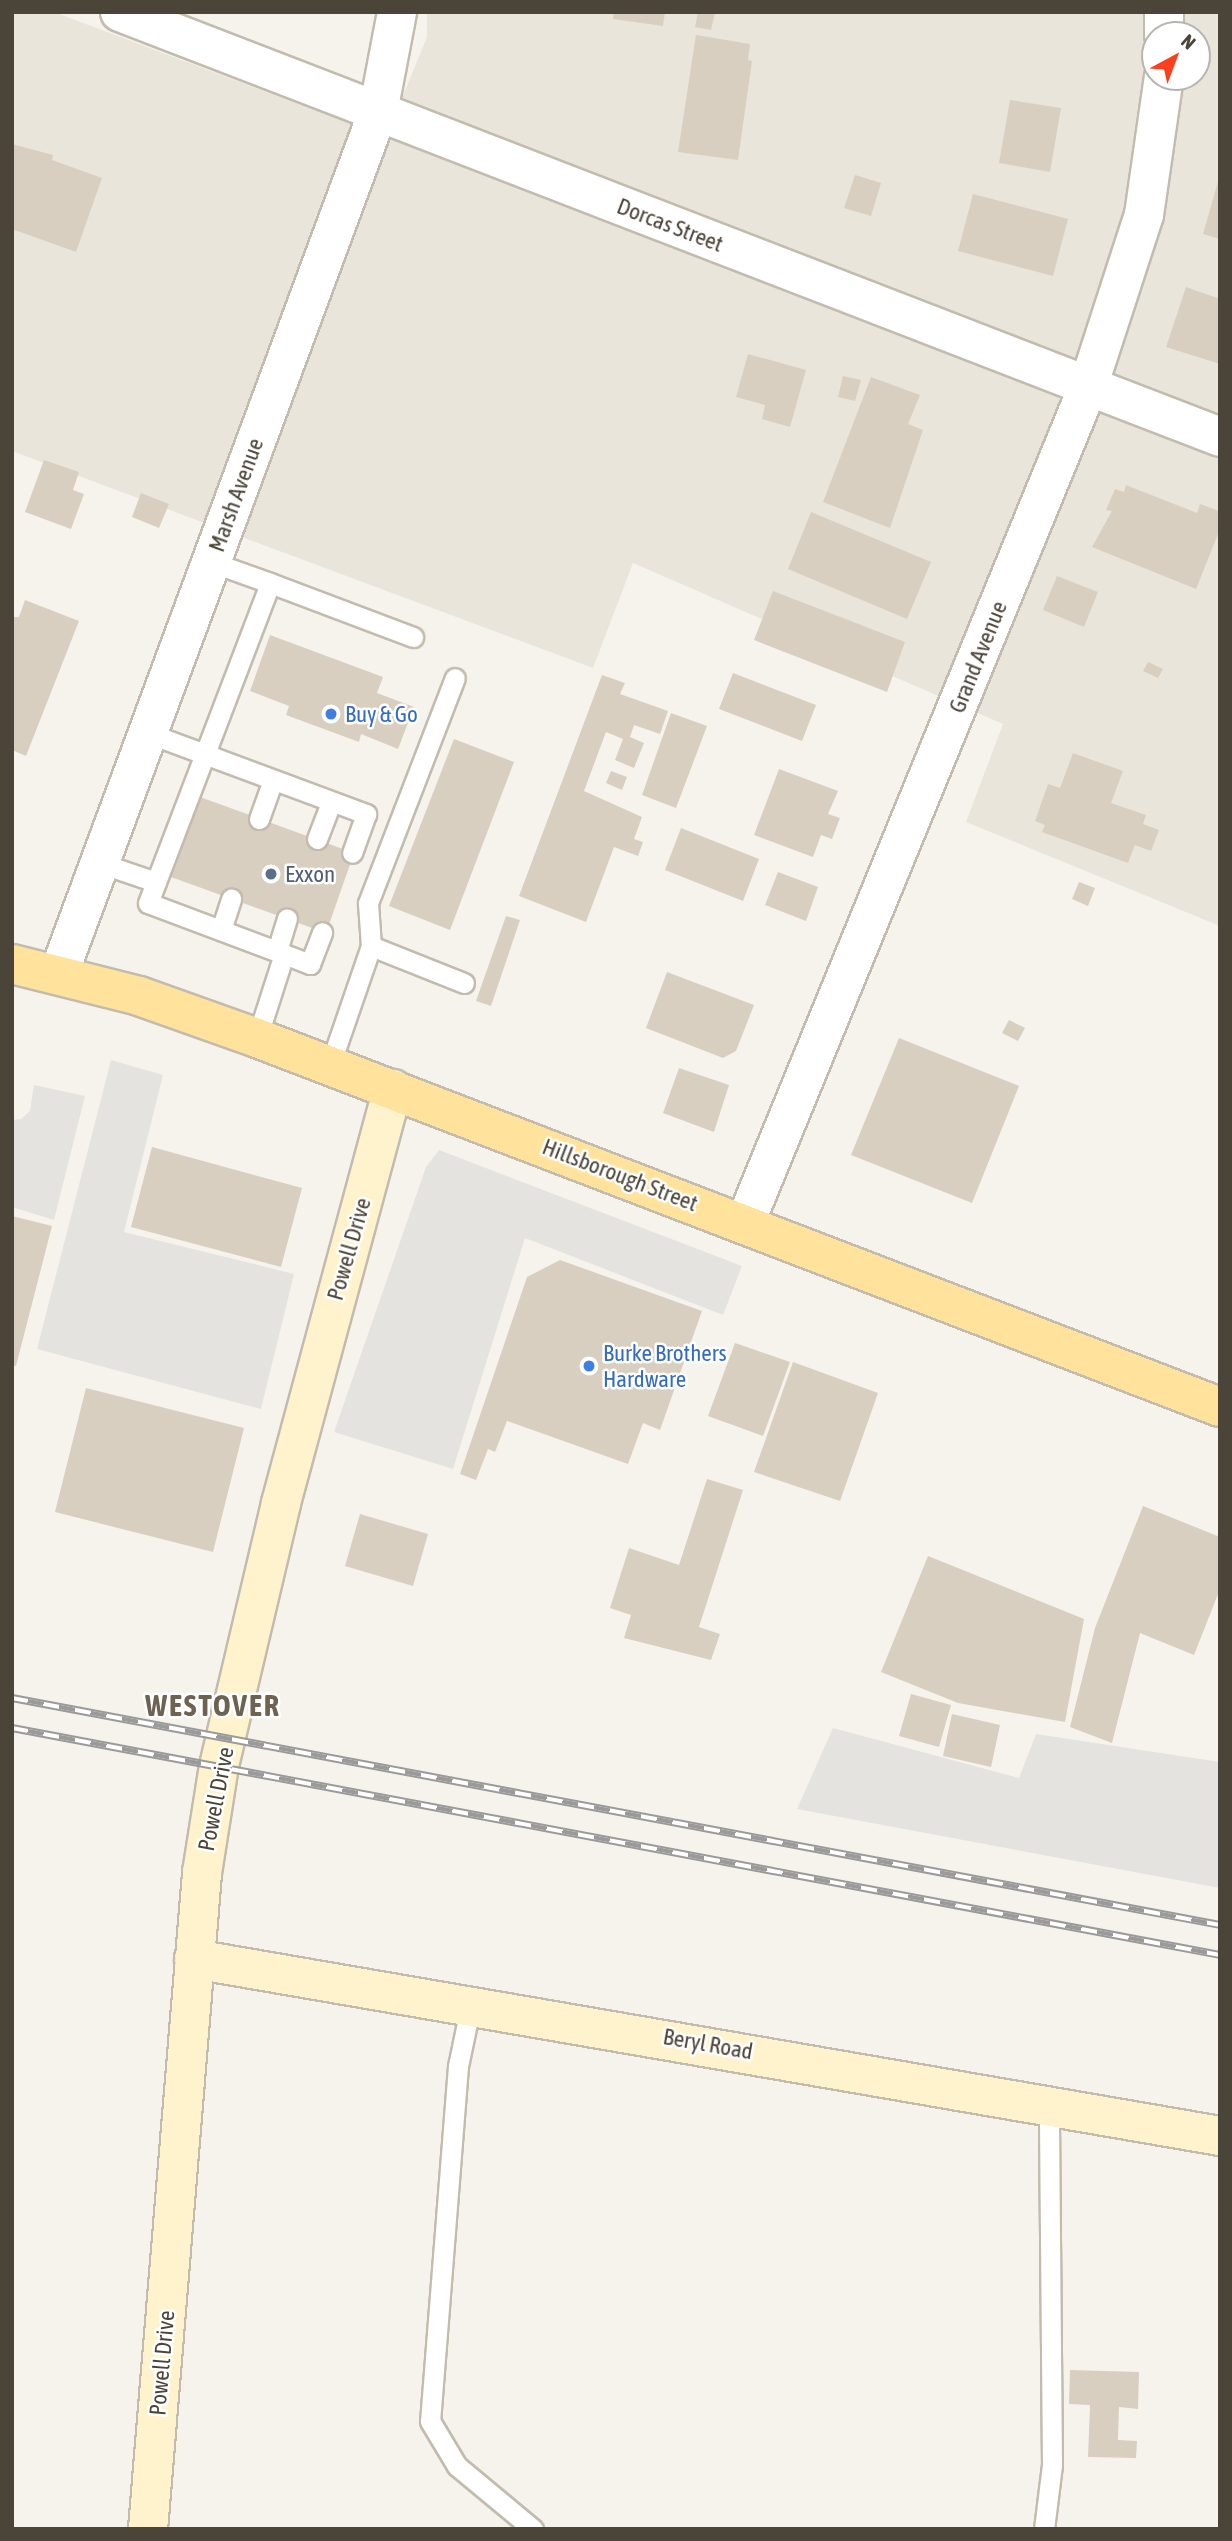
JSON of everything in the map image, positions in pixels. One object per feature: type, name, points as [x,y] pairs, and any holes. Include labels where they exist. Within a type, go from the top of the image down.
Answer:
[{"type":"main road","name":"Hillsborough Street","points":[[12,964],[59,973],[257,1038],[746,1223],[1220,1408]]},
{"type":"street","name":"Dorcas Street","points":[[120,12],[1220,437]]},
{"type":"street","name":"Marsh Avenue","points":[[59,973],[378,112],[397,12]]},
{"type":"street","name":"Grand Avenue","points":[[746,1223],[1088,387],[1144,215],[1162,91]]},
{"type":"street","points":[[12,950],[59,973]]},
{"type":"street","name":"Powell Drive","points":[[148,2529],[204,1859],[240,1672],[328,1322],[393,1089]]},
{"type":"street","name":"Beryl Road","points":[[194,1959],[471,2004],[1220,2136]]},
{"type":"lane","points":[[211,562],[413,637]]},
{"type":"lane","points":[[270,583],[148,903],[310,964],[322,932]]},
{"type":"lane","points":[[330,1065],[371,946],[368,902],[455,678]]},
{"type":"lane","points":[[148,733],[366,814],[352,853]]},
{"type":"lane","points":[[259,819],[272,780]]},
{"type":"lane","points":[[317,839],[331,802]]},
{"type":"lane","points":[[100,863],[156,882]]},
{"type":"lane","points":[[221,930],[231,899]]},
{"type":"lane","points":[[257,1038],[287,919]]},
{"type":"lane","points":[[371,946],[464,983]]},
{"type":"lane","points":[[471,2004],[458,2066],[430,2421],[457,2466],[533,2529]]},
{"type":"lane","points":[[1044,2529],[1052,2465],[1049,2105]]},
{"type":"shaded area","points":[[12,12],[54,12],[386,137],[427,37],[427,12],[1220,12],[1220,926],[966,822],[1003,724],[633,563],[593,668],[12,451]]},
{"type":"shaded area","points":[[111,1060],[163,1075],[124,1232],[294,1274],[261,1409],[37,1349]]},
{"type":"shaded area","points":[[34,1085],[85,1096],[54,1220],[12,1207],[12,1120],[21,1119],[30,1111]]},
{"type":"shaded area","points":[[439,1150],[742,1266],[723,1315],[525,1238],[453,1469],[334,1432],[426,1167]]},
{"type":"shaded area","points":[[833,1728],[1019,1778],[1036,1734],[1220,1762],[1220,1888],[797,1809]]},
{"type":"building","points":[[614,12],[665,12],[663,26],[613,19]]},
{"type":"building","points":[[698,12],[715,12],[711,30],[695,27]]},
{"type":"building","points":[[696,35],[750,44],[748,60],[752,61],[738,160],[678,152]]},
{"type":"building","points":[[1010,100],[1061,108],[1050,172],[999,163]]},
{"type":"building","points":[[12,144],[53,155],[52,160],[102,178],[76,252],[12,229]]},
{"type":"building","points":[[855,175],[881,183],[871,216],[844,208]]},
{"type":"building","points":[[1220,178],[1220,239],[1203,234]]},
{"type":"building","points":[[973,194],[1068,219],[1053,276],[958,251]]},
{"type":"building","points":[[1186,287],[1220,299],[1220,364],[1166,347]]},
{"type":"building","points":[[748,354],[806,370],[790,427],[762,419],[765,405],[736,397]]},
{"type":"building","points":[[843,376],[861,380],[855,401],[838,397]]},
{"type":"building","points":[[871,377],[920,395],[908,424],[923,430],[890,528],[823,502]]},
{"type":"building","points":[[44,460],[79,472],[73,490],[84,494],[71,529],[25,512]]},
{"type":"building","points":[[1126,485],[1197,513],[1200,504],[1219,511],[1220,529],[1196,589],[1092,547],[1112,511],[1106,510],[1115,489],[1124,492]]},
{"type":"building","points":[[141,493],[169,504],[159,528],[132,517]]},
{"type":"building","points":[[811,512],[931,562],[907,619],[788,569]]},
{"type":"building","points":[[1057,576],[1098,592],[1084,627],[1043,610]]},
{"type":"building","points":[[773,591],[905,642],[887,692],[754,640]]},
{"type":"building","points":[[25,600],[79,621],[26,756],[12,750],[12,617],[19,617]]},
{"type":"building","points":[[270,635],[383,677],[377,693],[414,707],[398,749],[361,734],[359,742],[286,715],[289,706],[250,691]]},
{"type":"building","points":[[1148,662],[1163,669],[1158,678],[1143,671]]},
{"type":"building","points":[[733,673],[816,705],[802,741],[719,709]]},
{"type":"building","points":[[602,675],[625,683],[620,694],[668,711],[660,734],[634,725],[630,737],[644,743],[634,768],[615,760],[623,739],[606,732],[584,791],[642,817],[634,839],[643,842],[638,856],[614,847],[586,922],[519,896]]},
{"type":"building","points":[[671,713],[707,726],[676,808],[642,795]]},
{"type":"building","points":[[454,739],[514,762],[450,930],[389,906]]},
{"type":"building","points":[[1073,753],[1123,771],[1111,803],[1146,815],[1143,824],[1159,830],[1151,851],[1135,845],[1128,863],[1042,832],[1045,825],[1035,821],[1048,784],[1060,788]]},
{"type":"building","points":[[779,769],[838,791],[828,814],[840,818],[832,839],[821,835],[813,857],[754,835]]},
{"type":"building","points":[[611,771],[627,777],[622,790],[606,783]]},
{"type":"building","points":[[200,797],[354,853],[326,933],[171,877]]},
{"type":"building","points":[[681,828],[759,859],[743,901],[665,870]]},
{"type":"building","points":[[778,872],[818,887],[806,921],[765,905]]},
{"type":"building","points":[[1079,882],[1095,888],[1088,906],[1072,899]]},
{"type":"building","points":[[506,916],[520,920],[491,1006],[476,1001]]},
{"type":"building","points":[[667,972],[754,1005],[736,1051],[723,1058],[646,1028]]},
{"type":"building","points":[[1009,1020],[1025,1028],[1018,1041],[1002,1033]]},
{"type":"building","points":[[899,1038],[1019,1086],[972,1203],[851,1155]]},
{"type":"building","points":[[679,1068],[729,1085],[714,1132],[663,1113]]},
{"type":"building","points":[[152,1147],[302,1188],[281,1267],[131,1227]]},
{"type":"building","points":[[12,1216],[52,1226],[16,1366],[12,1365]]},
{"type":"building","name":"Burke Brothers Hardware","points":[[560,1260],[702,1311],[660,1430],[643,1423],[628,1464],[507,1421],[495,1452],[488,1449],[476,1480],[460,1474],[527,1277]]},
{"type":"building","points":[[735,1343],[790,1362],[763,1436],[708,1416]]},
{"type":"building","points":[[793,1362],[878,1393],[840,1501],[754,1472]]},
{"type":"building","points":[[86,1388],[244,1428],[213,1552],[55,1512]]},
{"type":"building","points":[[707,1479],[743,1490],[699,1627],[720,1634],[711,1660],[624,1638],[631,1615],[610,1608],[629,1548],[679,1565]]},
{"type":"building","points":[[1143,1506],[1220,1537],[1220,1589],[1194,1655],[1140,1633],[1112,1743],[1070,1727],[1095,1628]]},
{"type":"building","points":[[360,1514],[428,1534],[413,1586],[345,1566]]},
{"type":"building","points":[[928,1556],[1084,1619],[1065,1722],[958,1703],[881,1672]]},
{"type":"building","points":[[911,1694],[951,1705],[939,1747],[899,1736]]},
{"type":"building","points":[[952,1714],[1000,1725],[991,1767],[943,1756]]},
{"type":"building","points":[[1070,2370],[1139,2372],[1138,2409],[1119,2407],[1118,2440],[1137,2441],[1136,2458],[1088,2457],[1090,2405],[1069,2404]]},
{"type":"railway","points":[[12,1698],[1220,1925]]},
{"type":"railway","points":[[12,1728],[1220,1955]]},
{"type":"place","name":"Buy & Go","points":[[331,714]]},
{"type":"place","name":"Exxon","points":[[271,874]]},
{"type":"place","name":"Burke Brothers Hardware","points":[[589,1366]]},
{"type":"district","name":"WESTOVER","points":[[213,1705]]}]
